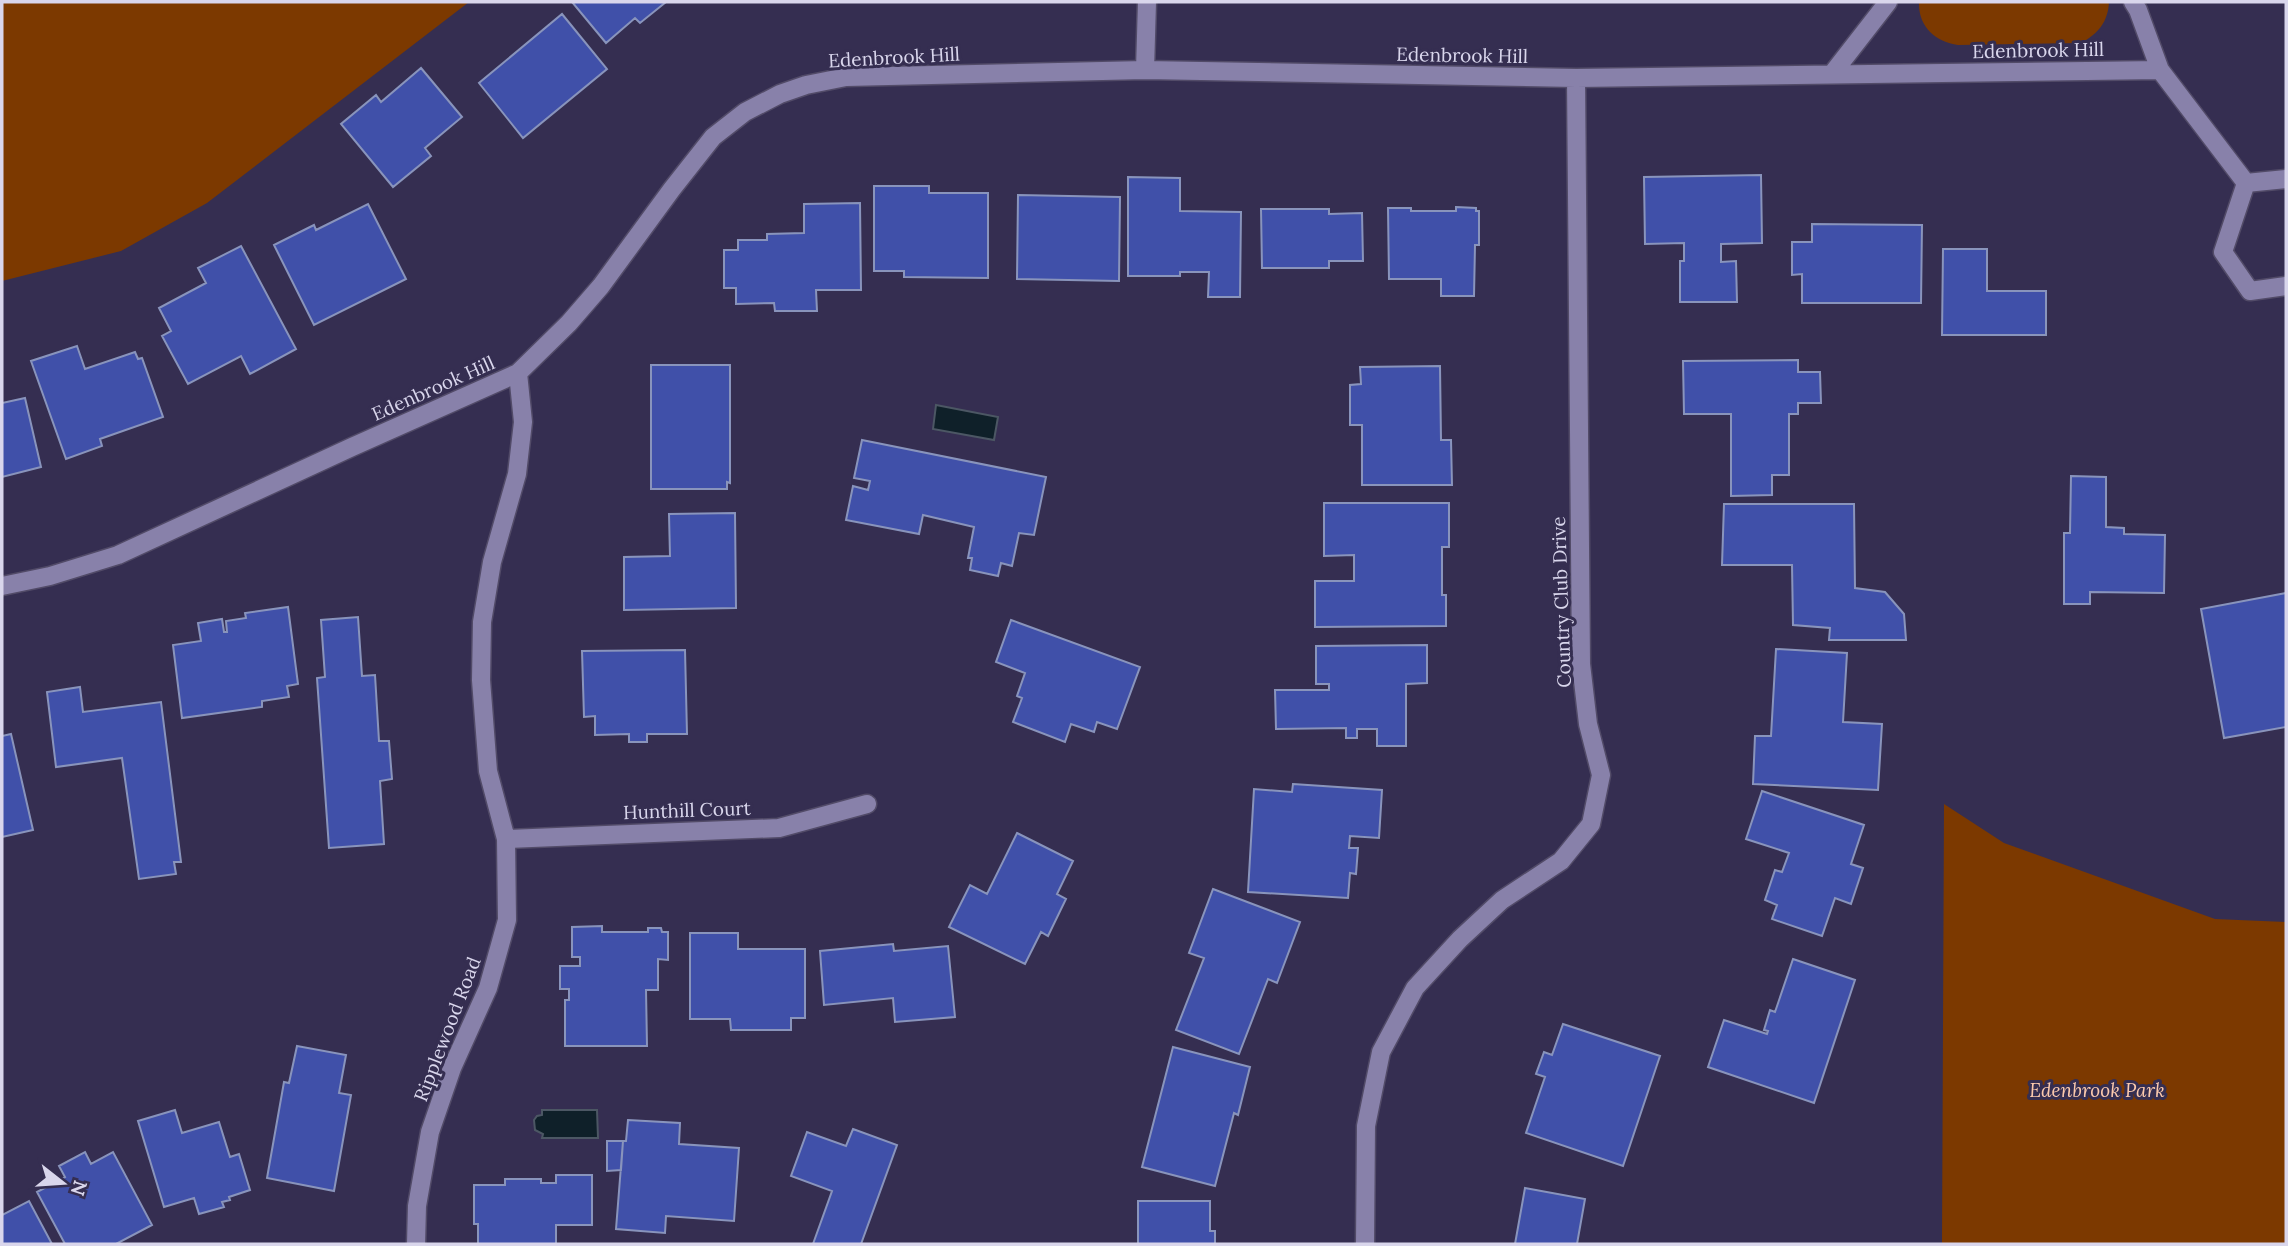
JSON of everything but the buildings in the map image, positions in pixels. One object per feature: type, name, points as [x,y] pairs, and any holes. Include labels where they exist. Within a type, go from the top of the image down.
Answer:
[{"type":"street","points":[[1145,70],[1147,2]]},
{"type":"street","points":[[1832,74],[1888,2]]},
{"type":"street","points":[[2133,2],[2161,70],[2246,183]]},
{"type":"street","name":"Edenbrook Hill","points":[[2,586],[50,576],[118,555],[518,373],[569,323],[601,286],[713,137],[745,112],[780,94],[806,85],[846,77],[1145,70],[1576,78],[2161,70]]},
{"type":"street","name":"Country Club Drive","points":[[1365,1244],[1366,1126],[1381,1052],[1415,988],[1460,939],[1502,900],[1562,861],[1591,824],[1601,775],[1588,724],[1581,664],[1576,78]]},
{"type":"street","points":[[2246,183],[2286,179]]},
{"type":"street","points":[[2246,183],[2223,252],[2250,291],[2286,286]]},
{"type":"street","name":"Ripplewood Road","points":[[416,1244],[416,1206],[430,1132],[452,1068],[488,988],[507,920],[506,839],[488,771],[481,680],[482,622],[492,562],[517,474],[523,422],[518,373]]},
{"type":"street","name":"Hunthill Court","points":[[506,839],[779,828],[867,804]]},
{"type":"green space","points":[[2,2],[469,2],[207,203],[121,251],[2,281]]},
{"type":"green space","points":[[1919,2],[2109,2],[2107,16],[2101,27],[2081,43],[1958,45],[1942,40],[1930,31],[1921,18]]},
{"type":"green space","name":"Edenbrook Park","points":[[1944,804],[2004,843],[2215,919],[2286,922],[2286,1244],[1942,1244]]},
{"type":"water","points":[[936,405],[998,417],[994,440],[933,429]]},
{"type":"water","points":[[542,1110],[597,1110],[598,1138],[542,1138],[543,1134],[535,1130],[534,1120],[542,1115]]}]
